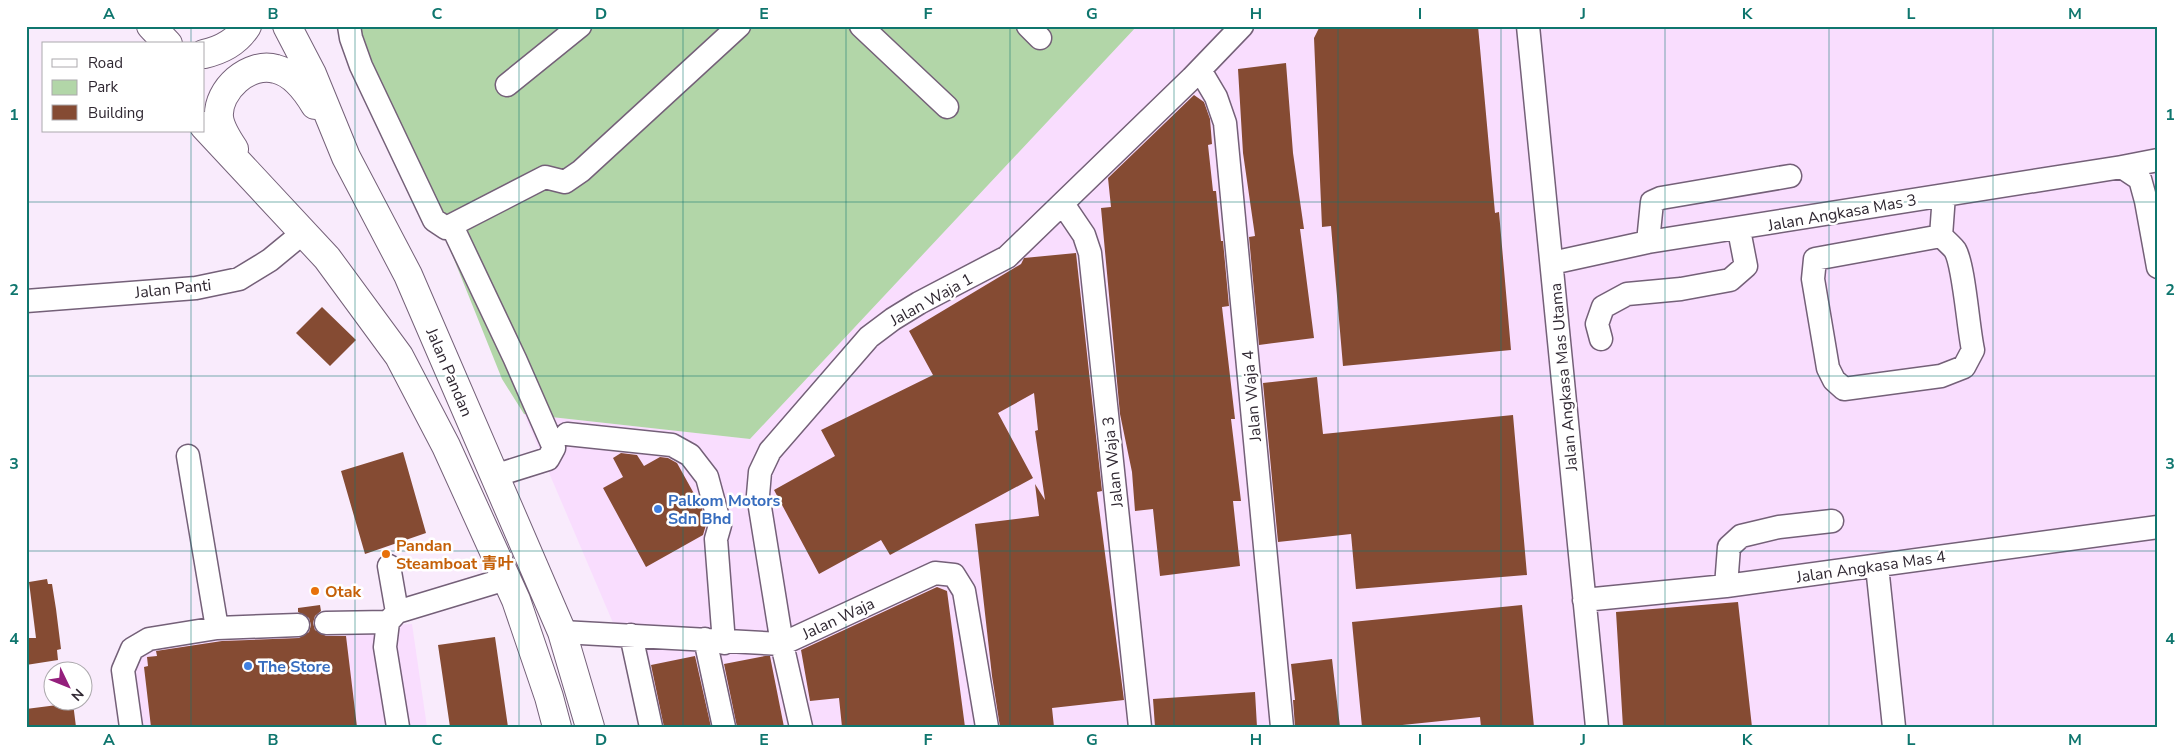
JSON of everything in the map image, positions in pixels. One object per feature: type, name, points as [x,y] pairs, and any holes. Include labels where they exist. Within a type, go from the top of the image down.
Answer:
[{"type":"highway","points":[[143,26],[148,42]]},
{"type":"highway","points":[[151,26],[166,42]]},
{"type":"highway","points":[[205,54],[228,46],[241,35],[247,26]]},
{"type":"highway","name":"Jalan Pandan","points":[[287,26],[312,74],[346,157],[408,275],[562,632],[590,727]]},
{"type":"highway","points":[[259,185],[224,133],[219,117],[226,93],[241,76],[252,71],[263,68],[275,68],[293,78],[313,102],[346,157]]},
{"type":"highway","name":"Jalan Pandan","points":[[205,127],[327,258],[399,356],[446,446],[506,579],[531,644],[557,727]]},
{"type":"street","points":[[349,26],[351,38],[361,66],[434,220],[446,228],[545,177],[565,182],[580,171],[738,26]]},
{"type":"street","points":[[507,84],[580,26]]},
{"type":"street","points":[[861,26],[947,107]]},
{"type":"street","name":"Jalan Waja 1","points":[[801,727],[782,644],[758,494],[760,472],[770,451],[869,337],[912,307],[1007,257],[1200,70],[1242,26]]},
{"type":"street","name":"Jalan Angkasa Mas Utama","points":[[1528,26],[1597,727]]},
{"type":"street","name":"Jalan Waja 4","points":[[1200,70],[1216,97],[1225,123],[1282,727]]},
{"type":"street","name":"Jalan Angkasa Mas 3","points":[[1552,263],[1648,242],[1739,230],[1944,195],[2127,170],[2158,160]]},
{"type":"street","points":[[2127,170],[2140,179],[2158,267]]},
{"type":"street","points":[[1648,242],[1649,216],[1652,202],[1661,198],[1790,176]]},
{"type":"street","points":[[1941,236],[1815,259],[1813,279],[1828,368],[1834,380],[1844,389],[1940,376],[1964,367],[1974,350],[1968,327],[1961,270],[1955,250],[1941,236],[1944,195]]},
{"type":"street","name":"Jalan Waja 3","points":[[1063,204],[1084,235],[1090,253],[1140,727]]},
{"type":"street","points":[[452,226],[515,359],[554,448],[548,459],[494,476]]},
{"type":"street","points":[[1601,340],[1597,324],[1603,307],[1627,294],[1681,289],[1730,280],[1746,266],[1739,230]]},
{"type":"street","name":"Jalan Panti","points":[[26,301],[196,288],[239,279],[270,260],[304,232]]},
{"type":"street","points":[[567,434],[672,445],[690,455],[707,477],[720,525],[716,539],[715,641],[724,727]]},
{"type":"street","points":[[188,456],[217,628]]},
{"type":"street","points":[[1726,586],[1729,547],[1741,536],[1779,527],[1832,521]]},
{"type":"street","name":"Jalan Angkasa Mas 4","points":[[1584,600],[1726,586],[2158,527]]},
{"type":"street","points":[[388,566],[393,617],[385,647],[398,727]]},
{"type":"street","points":[[1877,566],[1894,727]]},
{"type":"street","name":"Jalan Waja","points":[[562,632],[782,644],[936,573],[954,575],[964,591],[987,727]]},
{"type":"street","points":[[326,623],[393,617],[506,579]]},
{"type":"street","points":[[131,727],[123,670],[132,649],[149,639],[217,628],[298,625]]},
{"type":"street","points":[[631,635],[651,727]]},
{"type":"shaded area","points":[[1137,26],[2158,26],[2158,727],[644,727],[628,658],[524,414],[750,439]]},
{"type":"shaded area","name":"The Store","points":[[412,624],[427,727],[135,727],[127,671],[135,653],[219,632]]},
{"type":"green space","points":[[355,26],[1137,26],[750,439],[524,414],[502,379],[431,202]]},
{"type":"building","points":[[1320,26],[1478,26],[1495,213],[1499,212],[1511,350],[1343,366],[1331,226],[1322,227],[1314,38]]},
{"type":"building","points":[[1286,63],[1293,153],[1304,229],[1300,229],[1314,338],[1259,345],[1249,237],[1255,236],[1243,153],[1238,69]]},
{"type":"building","points":[[1194,95],[1204,102],[1210,119],[1212,144],[1208,145],[1213,191],[1216,191],[1221,241],[1223,241],[1229,306],[1222,307],[1235,419],[1231,419],[1241,501],[1233,501],[1240,566],[1160,576],[1153,509],[1135,511],[1132,472],[1120,414],[1101,208],[1111,207],[1108,178]]},
{"type":"building","points":[[1076,253],[1102,491],[1097,492],[1124,700],[1052,708],[1054,727],[1000,727],[992,676],[975,524],[1039,516],[1035,484],[1045,500],[1035,431],[1038,430],[1034,393],[998,413],[1033,478],[890,555],[881,540],[819,574],[774,490],[835,456],[821,430],[933,375],[909,331],[1021,264],[1024,258]]},
{"type":"building","points":[[322,307],[356,340],[330,366],[296,333]]},
{"type":"building","points":[[1317,377],[1323,434],[1513,415],[1527,575],[1356,589],[1351,534],[1278,542],[1263,383]]},
{"type":"building","points":[[403,452],[426,533],[365,554],[341,471]]},
{"type":"building","name":"Palkom Motors Sdn Bhd","points":[[621,453],[637,455],[644,466],[660,457],[668,458],[677,463],[702,508],[706,525],[703,535],[646,567],[603,488],[623,477],[613,458]]},
{"type":"building","points":[[47,579],[48,584],[52,584],[61,649],[57,650],[58,660],[42,660],[42,662],[26,665],[26,638],[36,638],[29,582]]},
{"type":"building","points":[[937,587],[947,591],[965,727],[842,727],[839,698],[810,701],[801,650]]},
{"type":"building","points":[[1738,602],[1752,727],[1623,727],[1616,612]]},
{"type":"building","name":"The Store","points":[[320,605],[321,611],[315,616],[313,623],[315,630],[326,636],[346,636],[357,727],[151,727],[144,667],[148,666],[147,657],[157,656],[156,651],[222,641],[299,638],[309,632],[311,625],[309,618],[298,612],[298,608]]},
{"type":"building","points":[[1522,605],[1534,727],[1481,727],[1480,717],[1383,727],[1362,727],[1352,622]]},
{"type":"building","points":[[495,637],[508,727],[450,727],[438,645]]},
{"type":"building","points":[[695,656],[711,727],[664,727],[651,665]]},
{"type":"building","points":[[770,656],[784,727],[737,727],[724,664]]},
{"type":"building","points":[[1332,659],[1340,727],[1295,727],[1293,700],[1295,700],[1291,664]]},
{"type":"building","points":[[1255,692],[1257,727],[1155,727],[1153,699]]},
{"type":"building","points":[[42,707],[42,710],[74,710],[76,727],[26,727],[26,709]]},
{"type":"place","name":"Palkom Motors Sdn Bhd","points":[[658,509]]},
{"type":"place","name":"Pandan Steamboat 青叶","points":[[386,554]]},
{"type":"place","name":"Otak","points":[[315,591]]},
{"type":"place","name":"The Store","points":[[248,666]]}]
